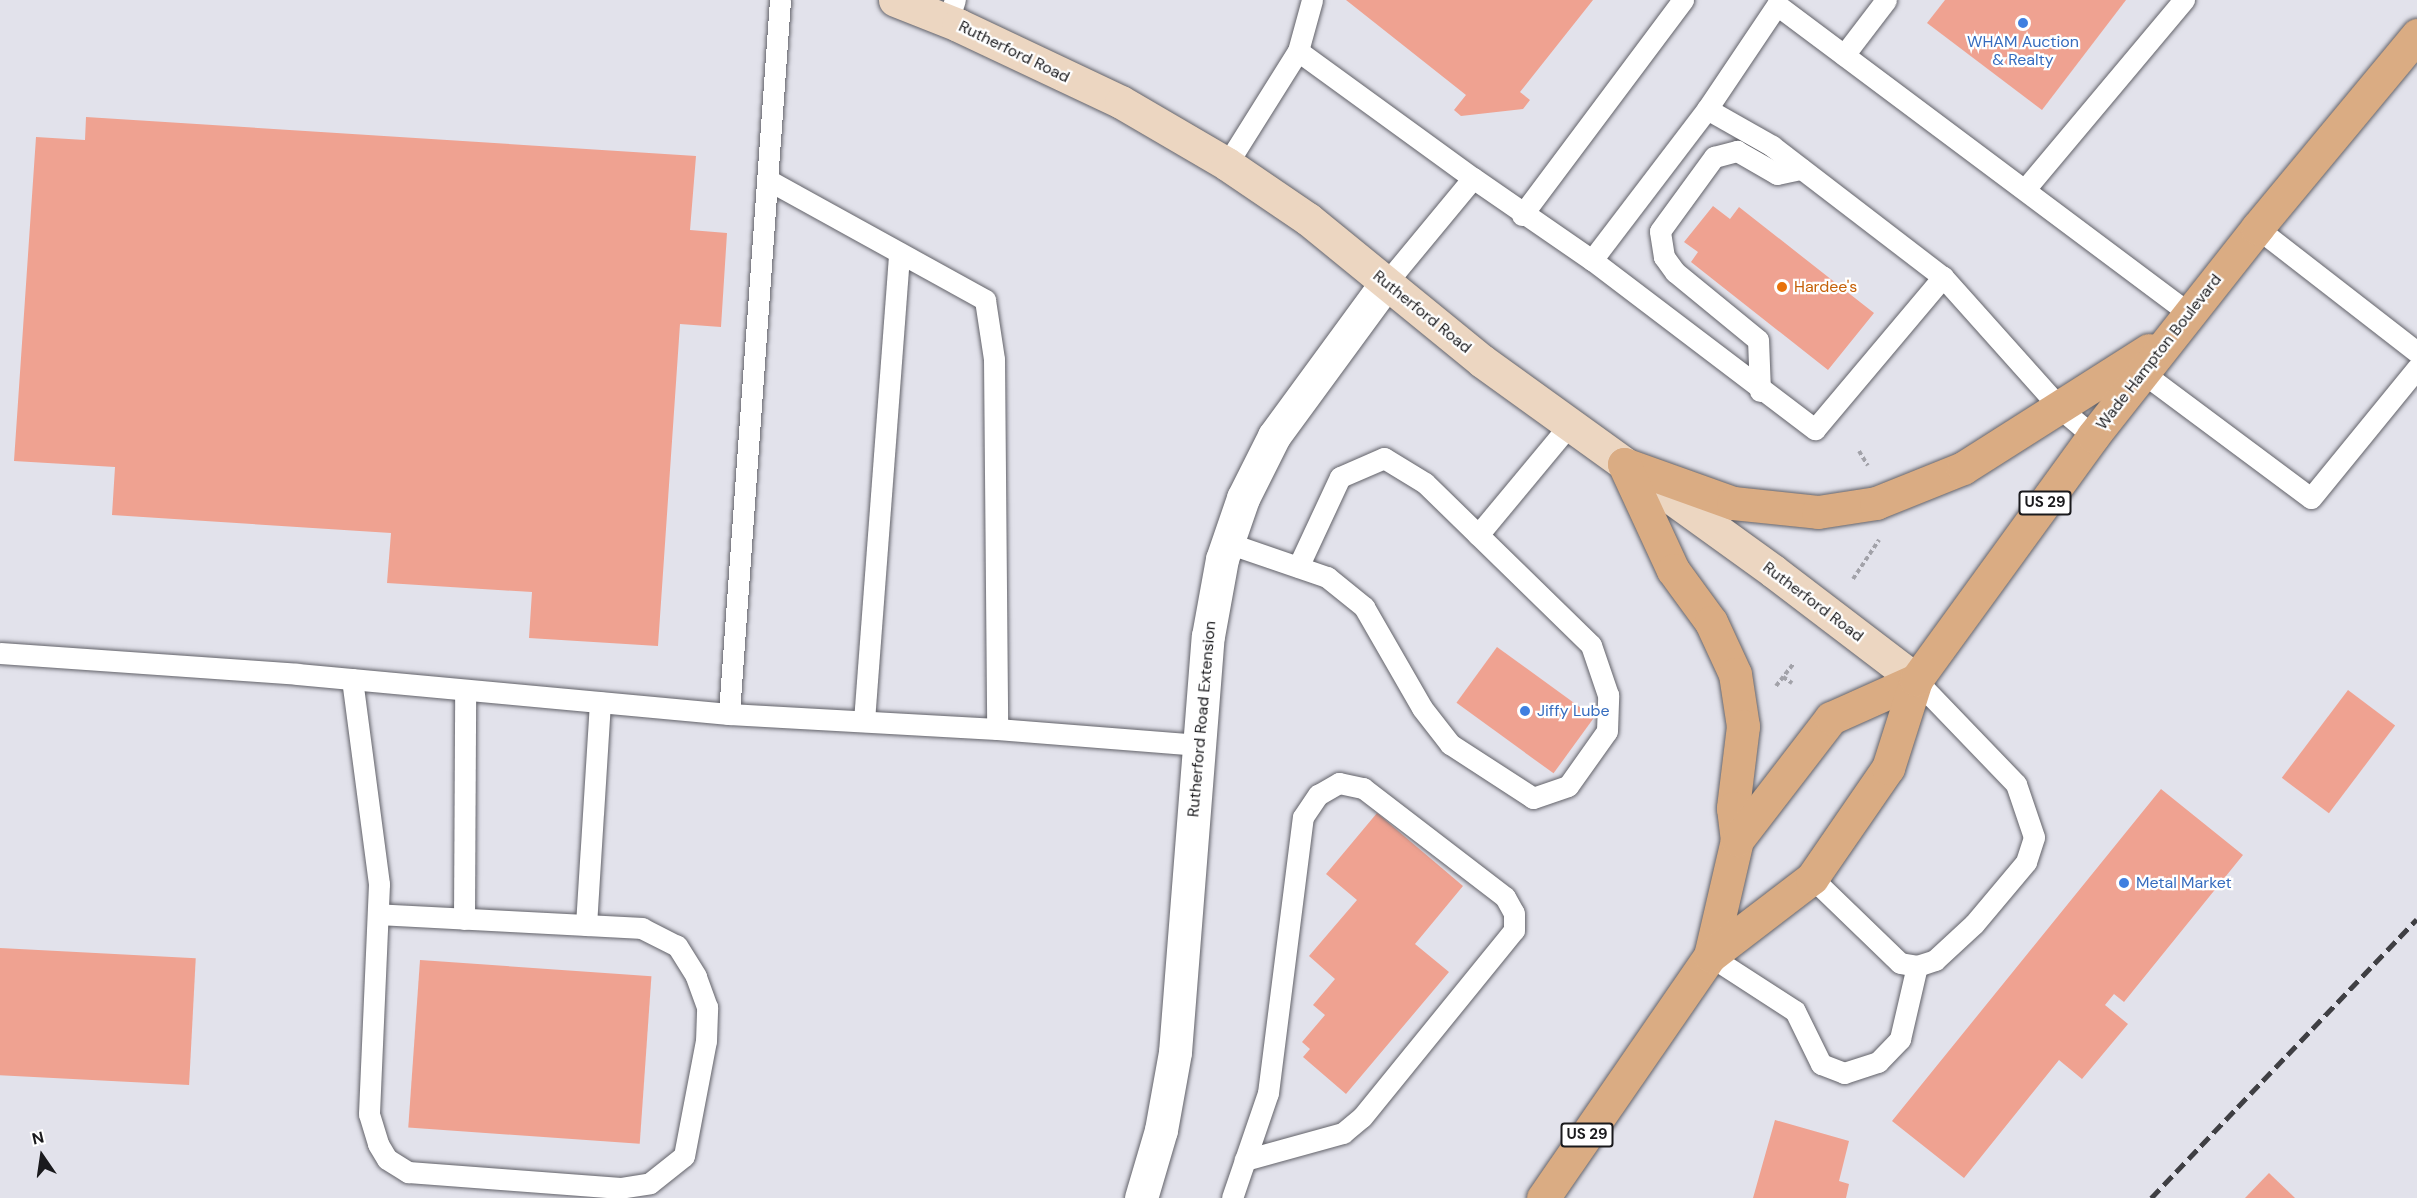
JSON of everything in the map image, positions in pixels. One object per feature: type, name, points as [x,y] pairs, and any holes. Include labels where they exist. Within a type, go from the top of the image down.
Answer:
[{"type":"main road","name":"Wade Hampton Boulevard","points":[[1543,1198],[1710,956],[1812,878],[1888,768],[1916,680],[2093,436],[2257,228],[2413,47]]},
{"type":"main road","points":[[1624,464],[1733,503],[1818,512],[1876,503],[1963,468],[2061,409],[2184,322]]},
{"type":"main road","points":[[1624,464],[1673,570],[1720,638],[1735,674],[1743,726],[1733,808],[1737,840]]},
{"type":"main road","name":"Wade Hampton Boulevard","points":[[1710,956],[1737,840],[1831,718],[1916,680]]},
{"type":"street","name":"Rutherford Road","points":[[896,0],[952,10],[1121,102],[1227,164],[1308,219],[1482,361],[1916,680]]},
{"type":"street","name":"Rutherford Road Extension","points":[[1141,1198],[1161,1130],[1175,1052],[1208,636],[1228,543],[1243,498],[1274,436],[1386,283]]},
{"type":"lane","points":[[729,714],[780,0]]},
{"type":"lane","points":[[1227,164],[1298,51],[1312,0]]},
{"type":"lane","points":[[1522,215],[1683,0]]},
{"type":"lane","points":[[1844,55],[1886,0]]},
{"type":"lane","points":[[2026,188],[2181,1]]},
{"type":"lane","points":[[1592,260],[1707,110],[1774,3],[2026,188],[2184,322]]},
{"type":"lane","points":[[1298,51],[1522,215],[1592,260],[1760,391],[1815,429],[1943,277]]},
{"type":"lane","points":[[1707,110],[1772,146],[1943,277],[2061,409],[2093,436]]},
{"type":"lane","points":[[1760,391],[1758,339],[1676,272],[1664,257],[1660,231],[1714,157],[1737,151],[1777,174],[1801,169]]},
{"type":"lane","points":[[1386,283],[1473,178]]},
{"type":"lane","points":[[768,180],[985,300],[994,359],[997,729]]},
{"type":"lane","points":[[2257,228],[2417,352]]},
{"type":"lane","points":[[864,721],[899,253]]},
{"type":"lane","points":[[2143,374],[2311,498],[2417,368]]},
{"type":"lane","points":[[1478,535],[1570,424]]},
{"type":"lane","points":[[1228,543],[1326,577],[1364,606],[1422,708],[1450,744],[1533,798],[1568,786],[1607,731],[1608,695],[1592,645],[1425,483],[1384,458],[1340,477],[1298,567]]},
{"type":"lane","points":[[0,653],[352,679],[729,714],[997,729],[1199,745]]},
{"type":"lane","points":[[352,679],[379,884],[369,1114],[378,1144],[387,1159],[408,1173],[620,1188],[650,1183],[684,1156],[706,1041],[707,1007],[696,976],[677,946],[642,928],[378,914]]},
{"type":"lane","points":[[1812,878],[1900,963],[1917,966],[1935,960],[1974,924],[2026,862],[2034,837],[2016,784],[1916,680]]},
{"type":"lane","points":[[464,919],[465,690]]},
{"type":"lane","points":[[586,925],[600,702]]},
{"type":"lane","points":[[1232,1198],[1245,1160],[1268,1093],[1304,817],[1318,795],[1340,783],[1363,788],[1505,897],[1514,913],[1514,930],[1362,1117],[1343,1133],[1245,1160]]},
{"type":"lane","points":[[1710,956],[1795,1011],[1821,1064],[1844,1073],[1878,1062],[1900,1039],[1917,966]]},
{"type":"path","points":[[1853,579],[1886,530]]},
{"type":"path","points":[[1771,693],[1794,663]]},
{"type":"path","points":[[1783,677],[1792,683]]},
{"type":"building","points":[[1346,0],[1593,0],[1520,92],[1530,100],[1523,109],[1461,116],[1454,110],[1466,95]]},
{"type":"building","points":[[1945,0],[2126,0],[2042,110],[1927,23]]},
{"type":"building","points":[[86,117],[696,156],[690,230],[727,233],[721,327],[680,324],[658,646],[529,638],[532,592],[387,583],[391,533],[112,515],[115,467],[14,461],[36,137],[85,140]]},
{"type":"building","name":"Hardee's","points":[[1713,206],[1730,219],[1739,207],[1874,313],[1828,370],[1691,262],[1698,252],[1684,242]]},
{"type":"building","name":"Jiffy Lube","points":[[1497,647],[1594,718],[1554,773],[1456,703]]},
{"type":"building","points":[[2348,690],[2395,726],[2329,813],[2282,778]]},
{"type":"building","points":[[2161,789],[2243,855],[2124,1002],[2114,994],[2105,1005],[2128,1024],[2082,1079],[2059,1060],[1964,1178],[1892,1121]]},
{"type":"building","points":[[1377,813],[1463,886],[1415,944],[1449,972],[1346,1094],[1303,1057],[1310,1049],[1302,1042],[1325,1015],[1313,1005],[1335,979],[1309,956],[1357,900],[1326,874]]},
{"type":"building","points":[[0,948],[196,958],[189,1085],[0,1075]]},
{"type":"building","points":[[420,960],[651,976],[640,1144],[408,1128]]},
{"type":"building","points":[[1775,1120],[1849,1141],[1839,1181],[1849,1184],[1846,1198],[1753,1198]]},
{"type":"building","points":[[2269,1173],[2295,1198],[2245,1198]]},
{"type":"railway","points":[[2151,1198],[2417,919]]},
{"type":"place","name":"WHAM Auction & Realty","points":[[2023,23]]},
{"type":"place","name":"Hardee's","points":[[1782,287]]},
{"type":"place","name":"Jiffy Lube","points":[[1525,711]]},
{"type":"place","name":"Metal Market","points":[[2124,883]]}]
